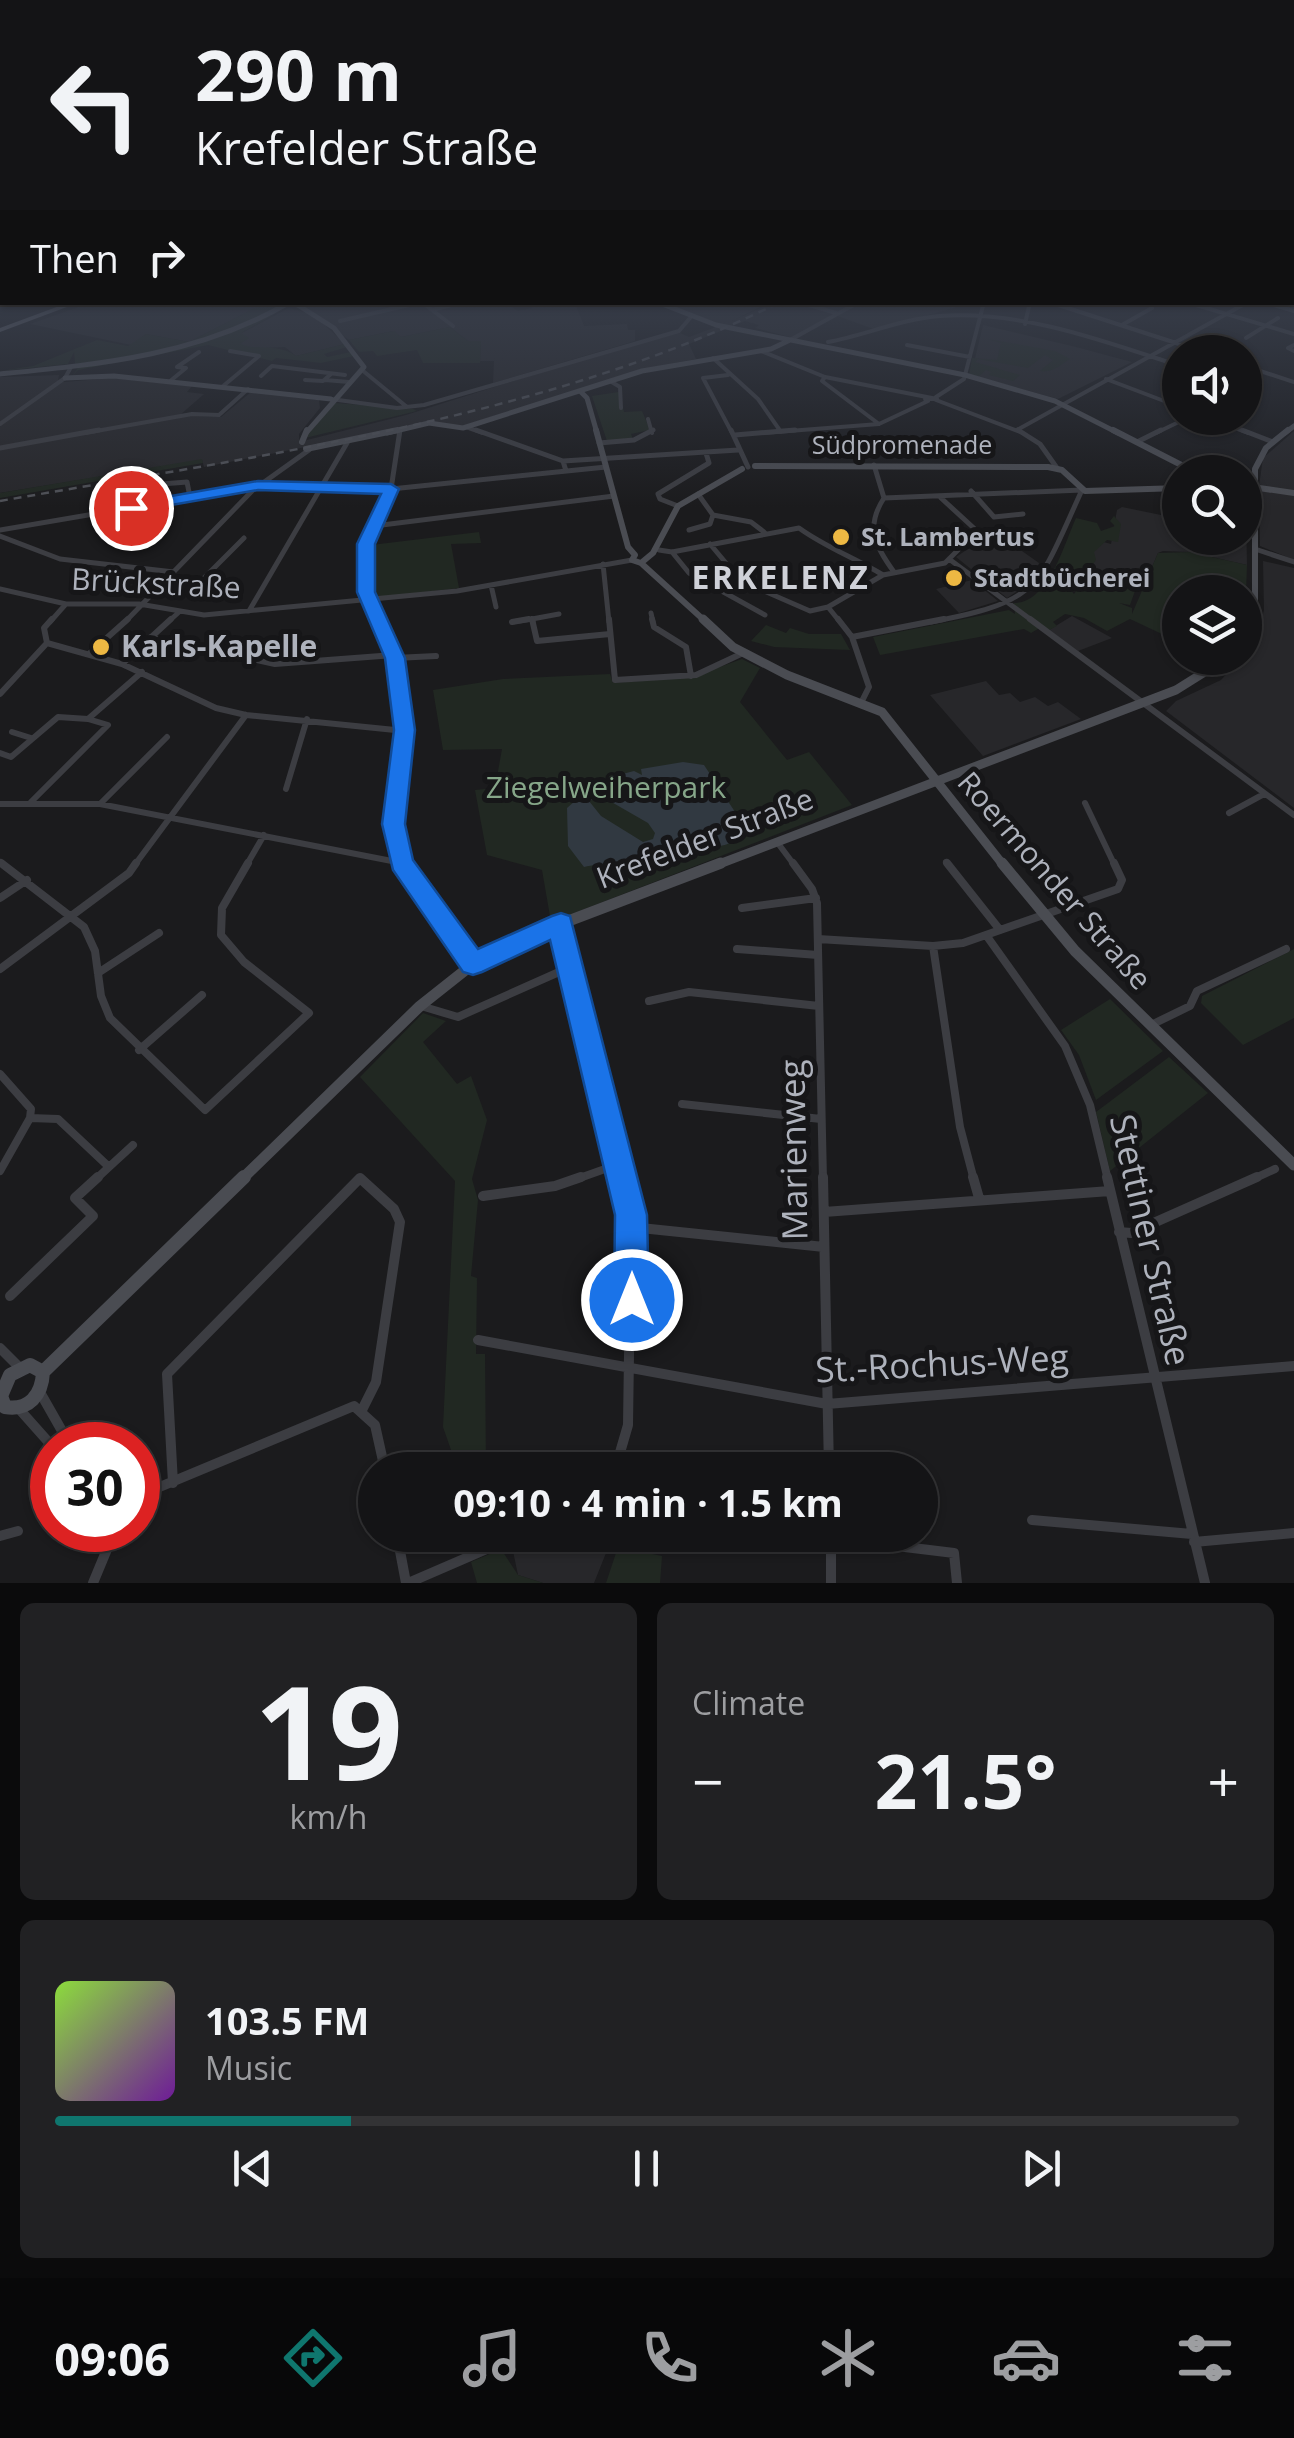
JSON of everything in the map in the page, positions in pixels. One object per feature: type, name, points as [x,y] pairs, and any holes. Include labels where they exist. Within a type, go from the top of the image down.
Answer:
[{"type":"street","points":[[0,424],[68,373],[132,359]]},
{"type":"street","points":[[169,382],[186,368],[177,367],[188,359]]},
{"type":"street","points":[[222,387],[255,359]]},
{"type":"street","points":[[359,359],[362,370],[408,408]]},
{"type":"street","points":[[0,374],[45,370],[408,408],[583,359]]},
{"type":"street","points":[[466,427],[648,370],[708,359]]},
{"type":"street","points":[[714,359],[728,375],[754,391],[781,432]]},
{"type":"street","points":[[780,359],[825,378],[936,399],[1017,430],[1052,456],[1056,468],[1069,474],[1082,490]]},
{"type":"street","points":[[882,359],[965,376],[1060,403],[1162,455]]},
{"type":"street","points":[[936,399],[956,387],[965,376],[970,359]]},
{"type":"street","points":[[1017,430],[1142,359]]},
{"type":"street","points":[[261,376],[272,366],[347,378]]},
{"type":"street","points":[[284,376],[293,368]]},
{"type":"street","points":[[304,380],[347,378],[362,370]]},
{"type":"street","points":[[1262,371],[1294,382]]},
{"type":"street","points":[[324,380],[331,373]]},
{"type":"street","points":[[0,533],[258,486],[391,489],[738,450],[742,449],[703,378],[728,375]]},
{"type":"street","points":[[306,447],[302,434],[347,378]]},
{"type":"street","points":[[825,378],[822,381],[879,424]]},
{"type":"street","points":[[1105,379],[1162,400]]},
{"type":"street","points":[[610,381],[620,387],[622,408]]},
{"type":"street","points":[[0,448],[192,414],[219,416],[248,389]]},
{"type":"street","points":[[580,391],[587,398],[628,548],[712,632],[743,654],[787,675],[862,701],[870,686],[852,636],[828,607]]},
{"type":"street","points":[[735,435],[879,424],[927,399]]},
{"type":"street","points":[[599,442],[634,440],[650,434],[654,432],[648,419]]},
{"type":"street","points":[[89,653],[144,604],[258,486],[306,447],[347,443],[434,423],[466,427],[563,460],[604,463]]},
{"type":"street","points":[[1261,455],[1293,428]]},
{"type":"street","points":[[400,430],[391,489],[365,548],[368,602],[394,656],[405,730],[393,824],[402,863],[473,964]]},
{"type":"street","points":[[1136,442],[1162,430]]},
{"type":"street","points":[[1254,435],[1273,442]]},
{"type":"street","points":[[248,612],[347,443]]},
{"type":"street","points":[[738,450],[748,467],[678,506],[658,550],[672,552],[799,528],[822,545],[883,575]]},
{"type":"street","points":[[678,506],[660,499],[658,494],[708,463],[706,454]]},
{"type":"street","points":[[563,460],[566,471]]},
{"type":"street","points":[[873,464],[884,498],[872,520],[870,534],[894,572]]},
{"type":"street","name":"Südpromenade","points":[[748,467],[873,464],[1056,468]]},
{"type":"street","points":[[162,484],[188,482],[190,498]]},
{"type":"street","points":[[884,498],[940,497],[971,491],[1162,488]]},
{"type":"street","points":[[1262,488],[1294,493]]},
{"type":"street","points":[[852,636],[1007,604],[1040,579],[1082,490]]},
{"type":"street","points":[[971,491],[994,517],[1022,514]]},
{"type":"street","points":[[698,494],[713,515],[751,522],[764,532]]},
{"type":"street","points":[[374,526],[614,496]]},
{"type":"street","points":[[710,544],[729,572],[748,585],[810,610],[828,607],[883,575],[949,559],[976,536],[977,530],[940,497]]},
{"type":"street","points":[[689,530],[710,524],[713,515]]},
{"type":"street","points":[[0,533],[60,559],[175,572]]},
{"type":"street","points":[[160,588],[190,589],[201,584],[244,538]]},
{"type":"street","name":"Brückstraße","points":[[0,588],[66,604],[144,604],[178,613],[248,612],[491,586],[639,558],[658,550]]},
{"type":"street","points":[[1262,551],[1294,562]]},
{"type":"street","points":[[672,552],[689,574],[765,616]]},
{"type":"street","points":[[949,559],[1294,816]]},
{"type":"street","points":[[602,564],[615,680],[690,676],[743,654]]},
{"type":"street","points":[[491,586],[496,607]]},
{"type":"street","points":[[48,643],[44,628],[66,604]]},
{"type":"street","points":[[122,664],[178,613]]},
{"type":"street","points":[[651,613],[654,627],[686,648],[690,676]]},
{"type":"street","points":[[512,622],[559,614]]},
{"type":"street","points":[[532,619],[537,641],[610,634]]},
{"type":"street","points":[[151,637],[275,664],[436,656]]},
{"type":"street","points":[[48,643],[122,664],[201,703],[246,715],[405,730]]},
{"type":"street","points":[[0,694],[48,643]]},
{"type":"street","points":[[88,719],[142,672]]},
{"type":"street","name":"Krefelder Straße","points":[[42,1372],[420,1006],[473,964],[561,923],[1142,704],[1204,675]]},
{"type":"street","name":"Roermonder Straße","points":[[862,701],[886,716],[934,782],[1042,914],[1150,1026],[1294,1165]]},
{"type":"street","points":[[0,968],[129,873],[246,715]]},
{"type":"street","points":[[0,753],[12,757],[58,717],[108,725],[31,803]]},
{"type":"street","points":[[286,789],[308,719]]},
{"type":"street","points":[[12,732],[33,739]]},
{"type":"street","points":[[100,804],[167,736]]},
{"type":"street","points":[[1229,812],[1264,794]]},
{"type":"street","points":[[818,939],[933,946],[1000,930],[1120,886],[1122,880],[1085,803]]},
{"type":"street","points":[[0,804],[100,804],[402,863]]},
{"type":"street","points":[[0,862],[73,915],[90,937],[101,996],[110,1018],[205,1110],[308,1012],[244,962],[222,935],[220,924],[226,898],[264,836]]},
{"type":"street","points":[[742,908],[816,898],[778,842]]},
{"type":"street","points":[[946,862],[1000,930]]},
{"type":"street","points":[[0,898],[27,880]]},
{"type":"street","name":"Marienweg","points":[[816,898],[828,1452]]},
{"type":"street","points":[[561,923],[568,968],[632,1228],[628,1425],[620,1452]]},
{"type":"street","points":[[98,973],[160,933]]},
{"type":"street","name":"Stettiner Straße","points":[[986,934],[1078,1070],[1205,1583]]},
{"type":"street","points":[[933,946],[960,1127],[979,1198]]},
{"type":"street","points":[[737,949],[818,955]]},
{"type":"street","points":[[1150,1026],[1190,1006],[1198,991],[1222,976],[1286,950]]},
{"type":"street","points":[[420,1006],[458,1017],[568,968]]},
{"type":"street","points":[[649,1001],[689,992],[819,1006]]},
{"type":"street","points":[[139,1050],[202,996]]},
{"type":"street","points":[[0,1074],[30,1109],[30,1118],[0,1171]]},
{"type":"street","points":[[682,1104],[821,1118]]},
{"type":"street","points":[[30,1118],[58,1119],[109,1167]]},
{"type":"street","points":[[10,1296],[93,1216],[75,1198],[133,1145]]},
{"type":"street","points":[[483,1196],[555,1186],[619,1164]]},
{"type":"street","points":[[1120,1232],[1131,1233],[1275,1169]]},
{"type":"street","points":[[173,1483],[167,1374],[360,1178],[394,1209],[400,1222],[376,1382],[362,1410]]},
{"type":"street","points":[[824,1212],[1110,1190]]},
{"type":"street","points":[[632,1228],[824,1248]]},
{"type":"street","name":"St.-Rochus-Weg","points":[[478,1340],[826,1404],[1294,1366]]},
{"type":"street","points":[[0,1348],[20,1368]]},
{"type":"street","points":[[30,1428],[8,1410],[1,1396],[2,1377],[20,1368],[36,1365],[42,1372],[40,1390],[57,1422]]},
{"type":"street","points":[[8,1410],[40,1390]]},
{"type":"street","points":[[160,1488],[354,1406],[377,1425],[382,1452]]},
{"type":"street","points":[[1032,1520],[1193,1538],[1294,1534]]},
{"type":"street","points":[[0,1536],[18,1531]]},
{"type":"street","points":[[938,1551],[954,1553],[956,1583]]},
{"type":"street","points":[[93,1583],[106,1552]]},
{"type":"street","points":[[401,1552],[407,1583],[480,1552]]},
{"type":"street","points":[[831,1552],[831,1583]]},
{"type":"shaded area","points":[[575,359],[493,383],[494,361],[480,361]]},
{"type":"shaded area","points":[[583,359],[696,359],[648,368],[459,427],[432,422],[204,467],[202,460],[0,493],[0,377],[59,375],[58,381],[64,382],[112,378],[192,386],[187,392],[204,394],[180,415],[221,417],[251,392],[319,400],[320,408],[299,434],[299,442],[406,415]]},
{"type":"shaded area","points":[[975,359],[1132,362],[1058,399],[971,375]]},
{"type":"shaded area","points":[[1294,431],[1294,560],[1262,547],[1263,458]]},
{"type":"shaded area","points":[[1122,507],[1162,515],[1162,551],[1143,588],[1084,571],[1096,540],[1111,544],[1117,510]]},
{"type":"shaded area","points":[[991,529],[1039,563],[1034,580],[1007,598],[956,557],[981,540],[983,531]]},
{"type":"shaded area","points":[[1203,555],[1247,555],[1247,565]]},
{"type":"shaded area","points":[[1263,561],[1294,568],[1294,808],[1166,711],[1176,701],[1226,675],[1262,675]]},
{"type":"shaded area","points":[[972,580],[998,601],[959,613],[936,589]]},
{"type":"shaded area","points":[[1072,616],[1112,638],[1078,651],[1049,630]]},
{"type":"shaded area","points":[[986,681],[999,695],[1010,693],[1020,702],[1035,697],[1048,706],[1058,702],[1081,719],[983,756],[930,695]]},
{"type":"shaded area","points":[[683,762],[704,765],[743,824],[736,838],[725,845],[664,845],[651,850],[641,863],[633,866],[584,867],[568,846],[567,808],[599,780],[634,771],[642,775],[641,769]],"holes":[[[601,796],[648,823],[655,833],[653,839],[643,842],[601,816],[589,801]]]},
{"type":"shaded area","points":[[513,1552],[606,1552],[594,1583],[543,1583],[518,1575]]},
{"type":"green space","points":[[51,359],[71,359],[68,364],[0,371]]},
{"type":"green space","points":[[75,359],[110,359],[75,364]]},
{"type":"green space","points":[[136,359],[78,370],[72,376],[78,368]]},
{"type":"green space","points":[[284,359],[340,359],[321,363]]},
{"type":"green space","points":[[421,359],[480,359],[480,363],[423,363]]},
{"type":"green space","points":[[972,359],[983,359],[1040,359],[1028,368],[978,359],[975,362],[1020,375],[1013,381],[989,375],[991,372],[986,370],[977,378],[969,375]]},
{"type":"green space","points":[[1070,359],[1056,368],[1040,371],[1053,360]]},
{"type":"green space","points":[[619,392],[624,412],[642,411],[650,430],[631,434],[633,439],[607,441],[592,396]]},
{"type":"green space","points":[[335,403],[413,409],[417,411],[305,438]]},
{"type":"green space","points":[[202,459],[203,463],[0,498],[0,493]]},
{"type":"green space","points":[[1114,516],[1121,524],[1118,542],[1107,540],[1094,552],[1096,560],[1088,572],[1082,571],[1075,588],[1070,589],[1074,594],[1087,575],[1136,588],[1130,605],[1119,603],[1132,608],[1132,614],[1158,553],[1203,555],[1247,565],[1247,575],[1162,575],[1162,634],[1130,619],[1107,631],[1084,618],[1065,614],[1049,630],[1043,626],[1031,633],[1024,629],[880,655],[873,637],[1009,610],[1015,614],[1014,603],[1026,600],[1046,583],[1076,518],[1097,523],[1101,531],[1115,526],[1110,521]]},
{"type":"green space","points":[[479,532],[481,543],[451,544],[459,588],[372,598],[371,545]]},
{"type":"green space","points":[[766,625],[786,633],[790,628],[809,634],[841,634],[850,650],[774,647],[751,641]]},
{"type":"green space","name":"Ziegelweiherpark","points":[[742,659],[760,668],[740,702],[787,760],[809,752],[852,805],[551,922],[542,870],[487,855],[475,790],[495,788],[502,749],[443,750],[433,690],[503,679],[610,674],[613,683],[692,677]]},
{"type":"green space","points":[[1294,949],[1294,1018],[1243,1045],[1201,1003],[1202,996]]},
{"type":"green space","points":[[1110,999],[1163,1051],[1096,1100],[1079,1055],[1061,1030]]},
{"type":"green space","points":[[423,1013],[446,1021],[423,1042],[457,1084],[471,1076],[487,1120],[472,1179],[478,1200],[471,1276],[477,1278],[476,1354],[485,1354],[486,1452],[452,1452],[443,1427],[455,1181],[360,1077]]},
{"type":"green space","points":[[1169,1057],[1208,1093],[1110,1171],[1096,1112]]},
{"type":"green space","points":[[503,1552],[518,1575],[543,1583],[477,1583],[471,1562]]},
{"type":"green space","points":[[616,1552],[662,1556],[660,1583],[606,1583]]},
{"type":"railway","points":[[0,501],[398,428],[498,405],[643,359]]},
{"type":"place","name":"St. Lambertus","points":[[841,537]]},
{"type":"place","name":"Stadtbücherei","points":[[954,578]]},
{"type":"place","name":"Karls-Kapelle","points":[[101,647]]},
{"type":"district","name":"ERKELENZ","points":[[781,578]]},
{"type":"route","points":[[131,508],[268,485],[391,489],[365,548],[368,602],[395,658],[405,730],[406,747],[393,824],[397,848],[402,863],[473,964],[561,923],[568,968],[631,1215],[632,1300]]}]
